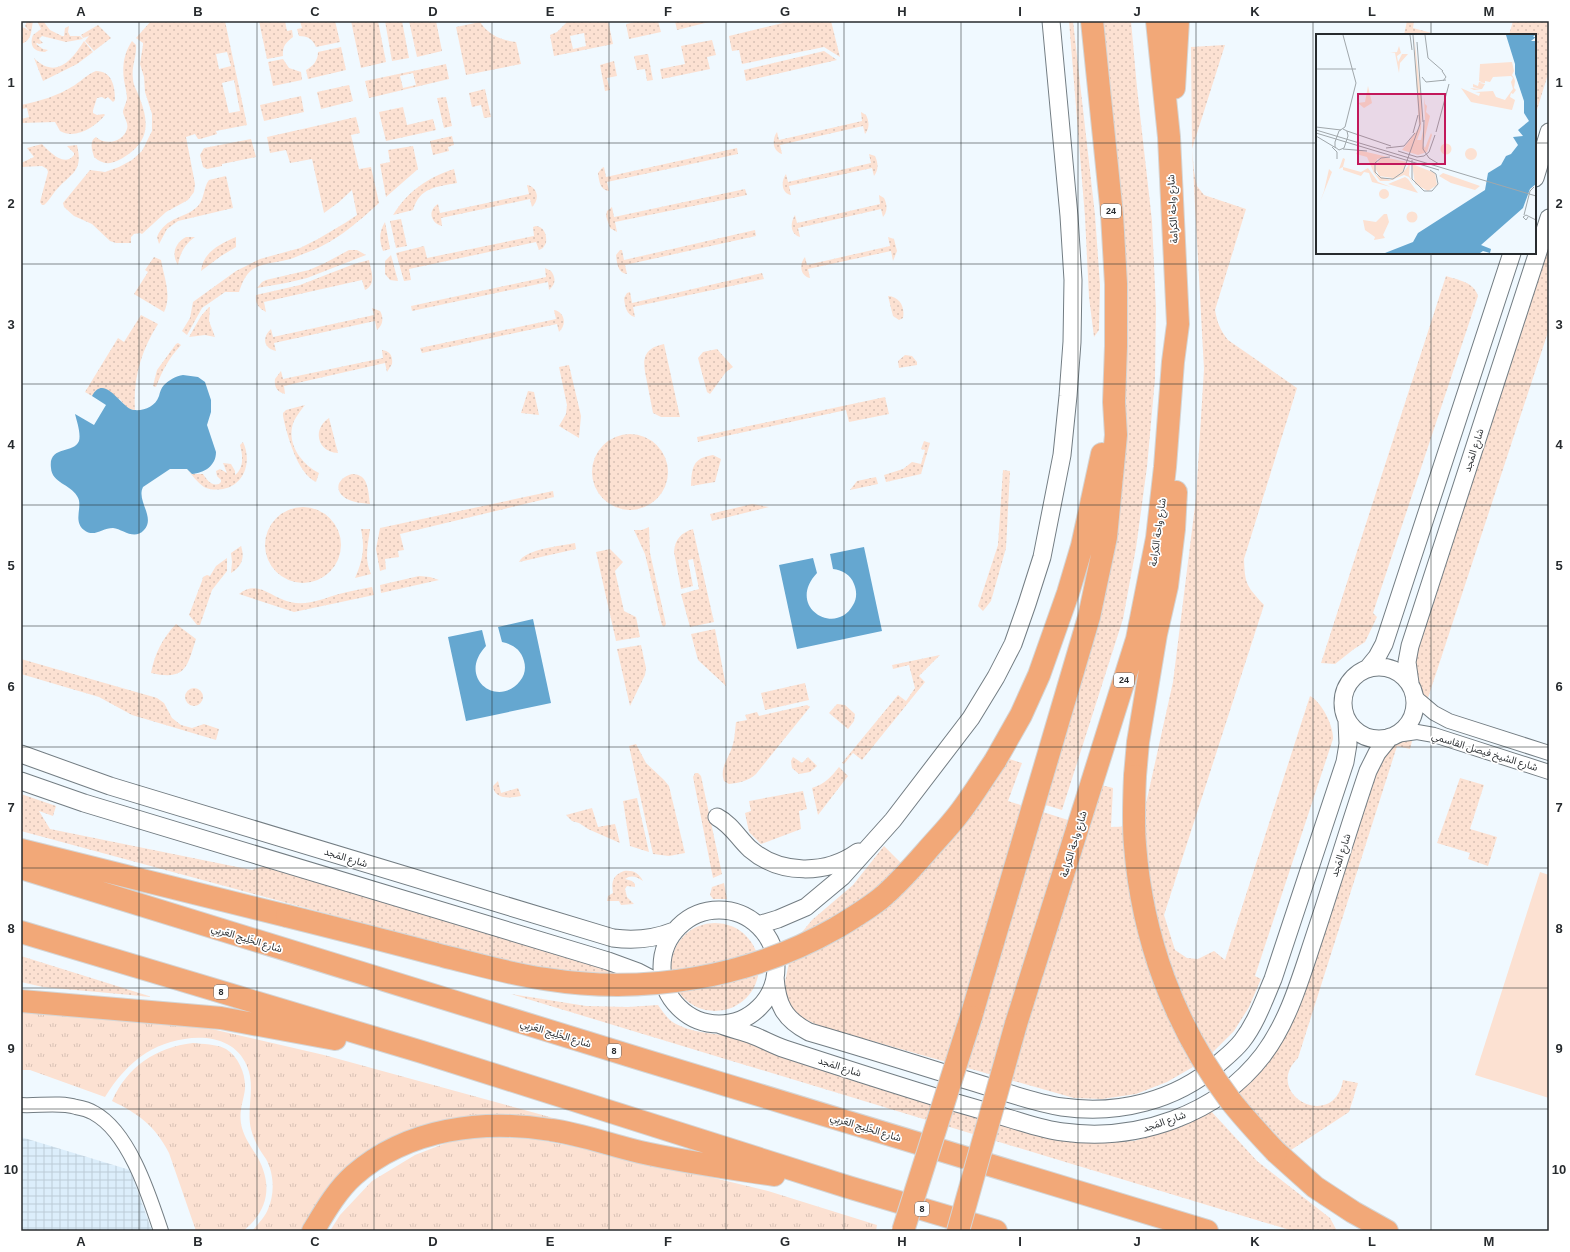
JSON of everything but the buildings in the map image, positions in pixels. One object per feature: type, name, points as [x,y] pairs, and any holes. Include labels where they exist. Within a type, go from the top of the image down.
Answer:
[{"type":"highway","name":"24","points":[[903,1231],[971,1017],[1089,617],[1106,537],[1116,452],[1116,421],[1114,402],[1116,284],[1112,215],[1092,21]]},
{"type":"highway","name":"شارع واحة الكرامة","points":[[958,1231],[1016,1024],[1137,639],[1151,573],[1161,505],[1169,426],[1173,362],[1178,324],[1169,137],[1157,21]]},
{"type":"highway","points":[[1169,137],[1174,101],[1178,21]]},
{"type":"highway","points":[[1178,324],[1181,392],[1174,530],[1167,586],[1156,634],[1138,742],[1135,776],[1135,845],[1138,879],[1146,920],[1164,979],[1177,1011],[1192,1042],[1210,1072],[1230,1100],[1252,1127],[1276,1152],[1315,1187],[1353,1212],[1386,1231]]},
{"type":"highway","points":[[21,850],[485,966],[544,979],[594,984],[640,984],[680,981],[717,975],[771,958],[813,940],[852,919],[880,899],[910,870],[961,811],[995,761],[1021,715],[1039,675],[1068,593],[1086,531],[1114,402]]},
{"type":"highway","name":"شارع الخَلِيج العَربِي","points":[[21,868],[647,1061],[1207,1231]]},
{"type":"highway","name":"8","points":[[21,932],[422,1052],[848,1187],[996,1231]]},
{"type":"highway","points":[[21,1001],[221,1018],[422,1052]]},
{"type":"highway","points":[[313,1231],[325,1210],[340,1190],[354,1175],[391,1150],[431,1134],[478,1126],[528,1126],[553,1130],[596,1139],[639,1152],[848,1187]]},
{"type":"street","points":[[758,925],[778,919],[806,907],[842,877],[893,820],[971,718],[996,677],[1013,644],[1028,604],[1042,557],[1062,455],[1072,342],[1073,280],[1069,216],[1051,21]]},
{"type":"street","points":[[1536,175],[1549,132]]},
{"type":"street","name":"شارع المَجد","points":[[1412,690],[1407,662],[1410,646],[1549,218]]},
{"type":"street","points":[[1368,668],[1381,650],[1393,618],[1512,254]]},
{"type":"street","points":[[1376,666],[1392,668],[1399,672],[1412,690],[1416,705],[1411,721],[1406,727],[1393,736],[1380,739],[1366,737],[1353,729],[1347,722],[1343,712],[1343,694],[1352,678],[1368,668],[1376,666]]},
{"type":"street","name":"شارع الشيخ فيصل القاسمي","points":[[1412,690],[1434,713],[1449,721],[1549,753]]},
{"type":"street","points":[[775,977],[771,990],[764,1002],[755,1011],[744,1018],[718,1024],[704,1022],[692,1017],[680,1009],[672,999],[665,987],[662,973],[662,958],[666,944],[674,931],[685,921],[695,915],[713,910],[729,911],[743,915],[758,925],[767,936],[773,949],[776,963],[775,977],[778,999],[781,1007],[792,1021],[809,1032],[1041,1102],[1067,1107],[1101,1109],[1141,1104],[1179,1090],[1197,1080],[1229,1054],[1242,1041],[1254,1022],[1275,971],[1345,762],[1348,744],[1347,722]]},
{"type":"street","name":"شارع الشيخ فيصل القاسمي","points":[[1393,736],[1417,732],[1434,735],[1549,772]]},
{"type":"street","name":"شارع المَجد","points":[[718,1024],[752,1035],[784,1048],[917,1091],[1037,1127],[1062,1132],[1087,1134],[1124,1132],[1161,1124],[1184,1116],[1207,1104],[1236,1082],[1263,1054],[1276,1033],[1296,990],[1368,771],[1377,753],[1393,736]]},
{"type":"street","name":"شارع المَجد","points":[[21,754],[110,786],[613,938],[623,940],[644,940],[674,931]]},
{"type":"street","points":[[21,781],[84,803],[623,966],[652,979],[665,987]]},
{"type":"street","points":[[717,817],[729,825],[749,848],[762,857],[782,866],[806,869],[835,864],[852,856],[859,852],[877,832],[893,820]]},
{"type":"street","points":[[21,1105],[76,1106],[94,1113],[103,1120],[114,1130],[134,1161],[161,1231]]},
{"type":"shaded area","points":[[21,1137],[130,1170],[152,1231],[21,1231]]},
{"type":"green space","points":[[27,21],[33,21],[31,32],[27,41],[21,44],[21,27],[29,31],[25,26]]},
{"type":"green space","points":[[37,21],[43,21],[50,30],[62,36],[64,36],[65,28],[69,26],[68,32],[70,36],[80,36],[83,39],[66,42],[42,36],[39,39],[43,43],[36,44],[43,49],[48,50],[41,52],[35,50],[32,45],[33,35],[41,29]]},
{"type":"green space","points":[[151,21],[225,21],[247,125],[216,131],[217,134],[200,139],[198,139],[195,134],[186,137],[195,184],[194,192],[188,200],[166,212],[142,234],[134,234],[131,237],[131,243],[116,243],[110,241],[92,224],[74,216],[64,207],[63,203],[90,170],[105,172],[132,160],[142,151],[152,131],[152,114],[145,92],[144,77],[140,64],[143,43],[136,38]],"holes":[[[227,52],[231,66],[219,69],[216,54]],[[234,80],[240,111],[229,113],[222,83]]]},
{"type":"green space","points":[[259,21],[285,21],[287,31],[292,30],[293,37],[285,45],[283,56],[267,59]]},
{"type":"green space","points":[[300,21],[335,21],[340,42],[316,47],[309,38],[299,36],[297,29],[302,28]]},
{"type":"green space","points":[[351,21],[378,21],[386,62],[361,68]]},
{"type":"green space","points":[[385,21],[402,21],[409,58],[392,61]]},
{"type":"green space","points":[[409,21],[436,21],[442,51],[417,57]]},
{"type":"green space","points":[[568,21],[608,21],[613,44],[554,56],[550,35],[557,32]],"holes":[[[584,33],[586,46],[573,49],[570,36]]]},
{"type":"green space","points":[[640,21],[658,21],[661,32],[629,39],[626,24]]},
{"type":"green space","points":[[675,21],[709,21],[709,22],[677,30]]},
{"type":"green space","points":[[791,21],[831,21],[840,57],[824,47],[742,64],[739,50],[732,51],[729,36]]},
{"type":"green space","points":[[1069,21],[1073,21],[1095,215],[1100,285],[1099,330],[1094,337],[1089,297],[1085,217]]},
{"type":"green space","points":[[1101,21],[1131,21],[1152,221],[1156,308],[1155,379],[1147,467],[1136,548],[1123,619],[1062,810],[1039,803],[1118,464]]},
{"type":"green space","points":[[1407,21],[1414,21],[1413,28],[1435,34],[1404,34]]},
{"type":"green space","points":[[1513,21],[1549,21],[1549,71],[1536,113],[1536,34],[1509,34]]},
{"type":"green space","points":[[480,22],[491,34],[505,40],[516,42],[521,64],[466,75],[456,27]]},
{"type":"green space","points":[[98,25],[111,38],[94,51],[85,41],[89,36],[83,38],[81,35]]},
{"type":"green space","points":[[712,40],[716,55],[707,57],[710,69],[662,79],[660,69],[685,64],[681,46]]},
{"type":"green space","points":[[84,41],[93,52],[77,64],[43,81],[34,58],[49,67],[63,65],[69,61]]},
{"type":"green space","points":[[132,41],[136,45],[133,82],[143,109],[146,127],[141,141],[136,148],[115,162],[103,162],[94,157],[92,151],[92,141],[96,137],[100,140],[109,142],[118,140],[127,129],[123,111],[127,94],[123,75],[125,55]]},
{"type":"green space","points":[[1225,45],[1192,149],[1191,47]]},
{"type":"green space","points":[[341,47],[346,70],[308,79],[306,70],[315,63],[318,52]]},
{"type":"green space","points":[[824,51],[837,60],[746,81],[744,70]]},
{"type":"green space","points":[[648,54],[653,80],[647,81],[645,69],[637,70],[634,56]]},
{"type":"green space","points":[[283,59],[289,68],[301,72],[302,80],[273,86],[268,62]]},
{"type":"green space","points":[[614,61],[617,76],[607,78],[610,90],[605,91],[600,65]]},
{"type":"green space","points":[[446,64],[449,79],[369,98],[365,81]],"holes":[[[413,73],[416,85],[403,88],[400,76]]]},
{"type":"green space","points":[[96,71],[106,74],[112,80],[115,100],[113,102],[108,97],[105,99],[102,97],[97,98],[93,113],[97,115],[105,115],[91,127],[79,133],[73,134],[60,131],[55,122],[21,123],[21,119],[29,117],[27,108],[21,109],[21,105],[42,100],[62,92]]},
{"type":"green space","points":[[349,85],[353,101],[321,109],[317,92]]},
{"type":"green space","points":[[485,89],[491,117],[484,118],[481,105],[472,107],[469,93]]},
{"type":"green space","points":[[301,96],[304,112],[264,121],[260,105]]},
{"type":"green space","points":[[446,97],[452,126],[444,128],[437,98]]},
{"type":"green space","points":[[403,107],[407,125],[433,119],[436,130],[386,141],[379,112]]},
{"type":"green space","points":[[861,112],[866,115],[868,122],[868,129],[865,134],[863,126],[780,145],[782,154],[775,148],[774,138],[777,132],[779,140],[862,121]]},
{"type":"green space","points":[[356,117],[360,133],[351,135],[359,169],[371,167],[379,203],[344,233],[324,245],[290,259],[265,264],[250,271],[239,292],[225,292],[202,308],[187,335],[182,331],[190,318],[193,302],[236,271],[260,259],[300,248],[318,239],[357,215],[352,190],[324,213],[312,159],[290,163],[286,150],[270,153],[267,137]]},
{"type":"green space","points":[[452,136],[454,145],[448,147],[449,151],[433,155],[430,141]]},
{"type":"green space","points":[[251,139],[256,157],[222,164],[222,166],[207,169],[203,167],[200,155],[204,148]]},
{"type":"green space","points":[[42,144],[61,159],[70,159],[74,155],[74,153],[67,146],[77,145],[79,154],[78,166],[44,205],[40,202],[48,172],[47,169],[42,166],[21,167],[21,163],[34,157],[27,148]]},
{"type":"green space","points":[[413,146],[418,169],[386,197],[380,164],[390,162],[388,150]]},
{"type":"green space","points":[[737,148],[738,154],[607,182],[609,191],[602,187],[598,173],[604,167],[606,177]]},
{"type":"green space","points":[[1192,149],[1197,186],[1204,195],[1246,209],[1215,310],[1219,326],[1228,340],[1297,388],[1244,559],[1245,575],[1248,585],[1264,605],[1164,915],[1175,950],[1187,958],[1198,959],[1214,951],[1225,960],[1310,696],[1323,709],[1332,728],[1333,739],[1255,976],[1261,979],[1249,1007],[1234,1031],[1205,1060],[1167,1082],[1136,1094],[1102,1099],[1074,1098],[819,1026],[797,1015],[786,1000],[785,982],[793,943],[812,920],[853,885],[884,846],[916,878],[1006,758],[1022,763],[1008,801],[1087,826],[1101,785],[1113,788],[1111,827],[1141,826],[1173,682],[1196,498],[1204,369]]},
{"type":"green space","points":[[869,154],[875,156],[877,161],[878,166],[874,176],[872,168],[789,186],[791,195],[785,192],[783,183],[786,174],[788,182],[871,163]]},
{"type":"green space","points":[[454,169],[457,183],[436,187],[424,192],[416,202],[413,210],[393,215],[405,199],[419,186]]},
{"type":"green space","points":[[226,176],[233,208],[178,221],[167,229],[159,244],[157,237],[165,225],[198,206],[202,200],[209,180]]},
{"type":"green space","points":[[527,185],[534,188],[537,194],[535,204],[532,207],[530,199],[441,218],[442,226],[433,220],[432,210],[438,204],[440,213],[529,194]]},
{"type":"green space","points":[[745,189],[747,195],[615,222],[617,232],[610,228],[606,216],[607,211],[612,207],[614,217]]},
{"type":"green space","points":[[879,195],[884,198],[886,205],[886,212],[883,217],[881,209],[798,228],[800,237],[793,231],[792,221],[795,215],[797,223],[880,204]]},
{"type":"green space","points":[[401,219],[407,246],[396,248],[390,221]]},
{"type":"green space","points":[[385,222],[390,249],[383,251],[380,236]]},
{"type":"green space","points":[[536,226],[543,229],[546,237],[546,243],[543,248],[539,250],[536,242],[409,269],[411,280],[404,281],[396,253],[424,246],[427,258],[534,236],[533,227]]},
{"type":"green space","points":[[755,230],[756,236],[625,265],[627,274],[620,270],[618,265],[616,255],[620,250],[622,250],[624,260]]},
{"type":"green space","points":[[1549,236],[1549,329],[1425,707],[1410,700],[1405,683]]},
{"type":"green space","points":[[186,237],[195,237],[184,249],[178,265],[175,257],[175,249],[179,242]]},
{"type":"green space","points":[[236,237],[236,247],[201,271],[202,264],[213,250]]},
{"type":"green space","points":[[888,237],[894,239],[897,251],[893,261],[891,251],[808,269],[810,278],[802,272],[801,266],[805,257],[807,265],[890,246]]},
{"type":"green space","points":[[349,250],[357,250],[366,255],[307,278],[257,288],[266,280],[309,270]]},
{"type":"green space","points":[[391,255],[398,281],[390,280],[385,274],[385,261]]},
{"type":"green space","points":[[154,257],[161,260],[167,286],[167,300],[164,312],[134,294],[148,272],[145,270]]},
{"type":"green space","points":[[369,260],[372,281],[369,287],[365,290],[362,280],[264,302],[266,312],[259,307],[257,303],[256,295],[300,285],[354,264]]},
{"type":"green space","points":[[545,268],[551,271],[554,276],[554,283],[549,290],[548,282],[412,311],[411,306],[546,277]]},
{"type":"green space","points":[[762,273],[764,279],[633,307],[635,317],[628,312],[624,298],[627,293],[630,292],[632,303]]},
{"type":"green space","points":[[1446,276],[1460,280],[1469,285],[1476,291],[1478,296],[1373,613],[1377,617],[1365,642],[1335,664],[1321,663]]},
{"type":"green space","points":[[888,296],[899,300],[903,310],[903,318],[899,320],[893,316]]},
{"type":"green space","points":[[209,307],[209,321],[215,337],[205,335],[189,337],[201,316]]},
{"type":"green space","points":[[372,308],[380,311],[382,316],[382,324],[377,330],[375,321],[274,343],[276,351],[268,347],[265,342],[266,335],[271,329],[273,337],[374,315]]},
{"type":"green space","points":[[554,310],[561,313],[564,319],[562,329],[559,332],[557,324],[422,353],[420,348],[556,319]]},
{"type":"green space","points":[[141,315],[158,324],[147,344],[139,365],[135,387],[135,410],[126,407],[120,399],[94,394],[92,396],[85,392],[118,338],[124,342]]},
{"type":"green space","points":[[178,343],[181,345],[166,365],[156,387],[153,386],[157,370]]},
{"type":"green space","points":[[664,344],[680,417],[661,417],[653,413],[644,363],[647,353],[651,349]]},
{"type":"green space","points":[[717,349],[733,367],[726,372],[710,394],[707,392],[698,358],[703,352]]},
{"type":"green space","points":[[382,350],[389,353],[392,359],[392,364],[387,372],[385,363],[284,386],[285,394],[278,390],[275,384],[275,379],[281,371],[283,379],[383,358]]},
{"type":"green space","points":[[905,355],[912,356],[917,362],[917,365],[899,368],[898,361]]},
{"type":"green space","points":[[569,365],[581,416],[579,438],[559,426],[566,414],[567,405],[559,367]]},
{"type":"green space","points":[[528,391],[534,392],[539,415],[521,413]]},
{"type":"green space","points":[[885,397],[889,414],[849,422],[846,410],[698,442],[697,437]]},
{"type":"green space","points":[[305,405],[294,421],[292,429],[293,444],[296,452],[306,464],[319,473],[316,482],[303,471],[298,462],[290,443],[283,416],[283,413],[286,410]]},
{"type":"green space","points":[[329,418],[338,453],[325,449],[319,439],[320,428]]},
{"type":"green space","points":[[623,434],[637,434],[651,440],[662,451],[668,465],[668,479],[665,487],[657,499],[651,504],[637,510],[623,510],[609,504],[598,493],[592,479],[592,465],[598,451],[609,440]]},
{"type":"green space","points":[[924,441],[930,443],[921,474],[886,482],[884,475],[903,469],[912,462],[921,464],[925,450],[921,449]]},
{"type":"green space","points":[[243,442],[247,457],[245,471],[237,483],[231,487],[218,490],[206,488],[199,483],[187,469],[192,474],[203,474],[211,483],[219,484],[221,480],[217,476],[216,471],[220,469],[227,473],[223,463],[231,464],[235,471],[235,475],[240,469],[242,453],[240,445]]},
{"type":"green space","points":[[713,455],[721,459],[715,482],[691,486],[694,465],[697,461],[706,456]]},
{"type":"green space","points":[[1003,470],[1010,471],[1006,548],[991,601],[983,611],[978,606],[998,545]]},
{"type":"green space","points":[[352,474],[358,475],[365,480],[370,504],[358,503],[347,499],[338,489],[343,478]]},
{"type":"green space","points":[[876,477],[878,484],[850,490],[857,481]]},
{"type":"green space","points":[[553,491],[554,497],[400,534],[404,550],[398,551],[399,557],[385,559],[386,569],[380,571],[376,549],[380,528]]},
{"type":"green space","points":[[752,504],[769,507],[712,521],[710,514]]},
{"type":"green space","points":[[303,507],[317,510],[330,518],[338,531],[341,545],[338,559],[330,572],[317,580],[303,583],[289,580],[276,572],[268,559],[265,545],[268,531],[276,518],[289,510]]},
{"type":"green space","points":[[649,527],[650,553],[666,624],[664,627],[662,625],[645,554],[634,530],[642,530]]},
{"type":"green space","points":[[361,529],[370,529],[367,557],[371,574],[355,578],[362,554],[363,542]]},
{"type":"green space","points":[[693,529],[714,622],[690,627],[681,594],[699,589],[693,559],[688,560],[693,586],[681,589],[674,552],[679,537],[685,532]]},
{"type":"green space","points":[[575,543],[576,549],[519,562],[528,554],[536,551]]},
{"type":"green space","points":[[241,546],[243,554],[242,561],[238,568],[231,573],[231,553]]},
{"type":"green space","points":[[610,549],[623,562],[615,571],[624,611],[636,617],[640,637],[616,641],[596,552]]},
{"type":"green space","points":[[227,558],[227,571],[212,590],[200,625],[197,625],[189,615],[203,577],[207,575],[210,576],[216,566]]},
{"type":"green space","points":[[419,576],[439,580],[381,593],[380,585]]},
{"type":"green space","points":[[372,587],[374,595],[294,612],[239,594],[252,588],[264,591],[283,600],[303,603]]},
{"type":"green space","points":[[176,624],[196,639],[187,664],[183,670],[172,675],[151,673],[160,647]]},
{"type":"green space","points":[[715,629],[726,686],[698,660],[691,634]]},
{"type":"green space","points":[[641,645],[646,668],[645,675],[630,706],[617,649]]},
{"type":"green space","points":[[940,655],[919,676],[925,682],[862,760],[853,753],[844,764],[842,763],[898,695],[906,701],[915,688],[909,665],[893,669],[892,665]]},
{"type":"green space","points":[[21,659],[157,698],[164,703],[172,718],[181,725],[192,728],[204,724],[219,729],[216,740],[132,715],[99,697],[21,674]]},
{"type":"green space","points":[[805,683],[809,700],[765,710],[761,693]]},
{"type":"green space","points":[[190,688],[198,688],[203,693],[201,704],[198,706],[190,706],[185,701],[185,693]]},
{"type":"green space","points":[[837,704],[845,705],[855,714],[854,721],[848,729],[829,713]]},
{"type":"green space","points":[[807,705],[810,707],[756,774],[747,780],[740,782],[729,784],[724,781],[723,771],[732,749],[736,722],[747,720],[745,715],[757,712],[759,716]]},
{"type":"green space","points":[[1408,736],[1412,741],[1410,749],[1397,746],[1298,1058],[1289,1071],[1288,1084],[1294,1095],[1303,1102],[1315,1106],[1327,1104],[1337,1096],[1343,1080],[1358,1083],[1349,1112],[1291,1150],[1271,1134],[1234,1095],[1255,1074],[1374,766],[1396,739]]},
{"type":"green space","points":[[636,744],[646,763],[669,786],[685,853],[669,856],[653,854],[629,746]]},
{"type":"green space","points":[[793,757],[802,763],[808,757],[817,766],[810,772],[799,774],[792,768],[791,761]]},
{"type":"green space","points":[[839,767],[848,776],[818,815],[812,788],[827,780]]},
{"type":"green space","points":[[695,773],[698,773],[701,776],[722,874],[713,878],[693,777]]},
{"type":"green space","points":[[1460,778],[1484,785],[1470,829],[1497,837],[1488,866],[1468,859],[1470,853],[1437,843]]},
{"type":"green space","points":[[498,781],[501,793],[518,788],[521,796],[504,797],[496,794],[493,786]]},
{"type":"green space","points":[[803,791],[807,809],[799,811],[801,829],[761,844],[749,832],[745,813],[751,811],[749,801]]},
{"type":"green space","points":[[21,794],[56,806],[53,816],[39,811],[50,829],[252,870],[264,866],[600,966],[623,977],[532,969],[21,831]]},
{"type":"green space","points":[[637,798],[649,852],[630,846],[623,801]]},
{"type":"green space","points":[[592,808],[598,827],[615,824],[620,843],[572,821],[566,815]]},
{"type":"green space","points":[[624,871],[635,873],[640,876],[643,881],[634,877],[625,879],[632,881],[635,884],[635,887],[627,886],[625,889],[627,897],[634,904],[621,905],[619,901],[607,901],[608,896],[613,893],[612,885],[615,877]]},
{"type":"green space","points":[[1540,872],[1549,875],[1549,1098],[1475,1075]]},
{"type":"green space","points":[[724,883],[727,899],[713,899],[710,895],[712,887]]},
{"type":"green space","points":[[706,923],[724,923],[740,930],[752,942],[759,958],[759,976],[752,992],[740,1004],[724,1011],[706,1011],[690,1004],[678,992],[671,976],[671,958],[678,942],[690,930]]},
{"type":"green space","points":[[21,956],[152,997],[43,987],[21,982]]},
{"type":"green space","points":[[511,994],[586,1006],[628,1007],[658,1005],[673,1022],[679,1026],[703,1032],[725,1035],[1032,1132],[1089,1143],[1134,1141],[1183,1126],[1211,1111],[1257,1161],[1330,1218],[1337,1231],[1293,1231]]},
{"type":"green space","points":[[21,1011],[190,1024],[324,1055],[717,1163],[475,1117],[321,1197],[301,1231],[252,1231],[263,1218],[268,1209],[272,1197],[273,1184],[269,1165],[257,1145],[251,1129],[250,1074],[239,1053],[229,1045],[216,1040],[187,1038],[172,1042],[146,1053],[134,1062],[118,1078],[105,1097],[30,1070],[21,1070]]},
{"type":"green space","points":[[193,1043],[214,1045],[226,1049],[231,1052],[238,1061],[243,1072],[245,1089],[241,1113],[242,1128],[263,1168],[266,1178],[266,1198],[258,1215],[243,1231],[196,1231],[169,1153],[164,1144],[152,1128],[138,1116],[112,1101],[126,1078],[144,1061],[167,1049]]},
{"type":"green space","points":[[496,1137],[534,1139],[618,1155],[768,1191],[877,1225],[876,1231],[330,1231],[340,1215],[372,1181],[415,1155],[454,1140]]},
{"type":"water","points":[[183,375],[198,377],[205,382],[211,400],[211,412],[207,425],[216,452],[212,465],[201,472],[192,474],[187,469],[170,469],[143,487],[142,498],[148,520],[144,530],[140,533],[128,534],[113,528],[95,533],[84,530],[79,522],[79,500],[77,496],[54,477],[51,468],[53,456],[76,445],[79,441],[79,431],[75,414],[94,425],[106,405],[92,396],[97,390],[102,388],[108,390],[129,408],[138,410],[149,408],[155,403],[162,387],[166,383],[175,377]]},
{"type":"water","points":[[864,547],[882,631],[797,649],[779,565],[813,558],[817,573],[809,585],[807,597],[810,607],[817,614],[826,618],[836,618],[845,614],[853,605],[856,598],[856,592],[853,581],[848,576],[840,570],[833,569],[830,554]]},
{"type":"water","points":[[533,619],[551,703],[466,721],[448,637],[482,630],[486,646],[478,658],[476,669],[478,679],[484,686],[492,691],[501,692],[511,689],[522,679],[525,666],[521,653],[513,646],[502,642],[498,627]]}]
